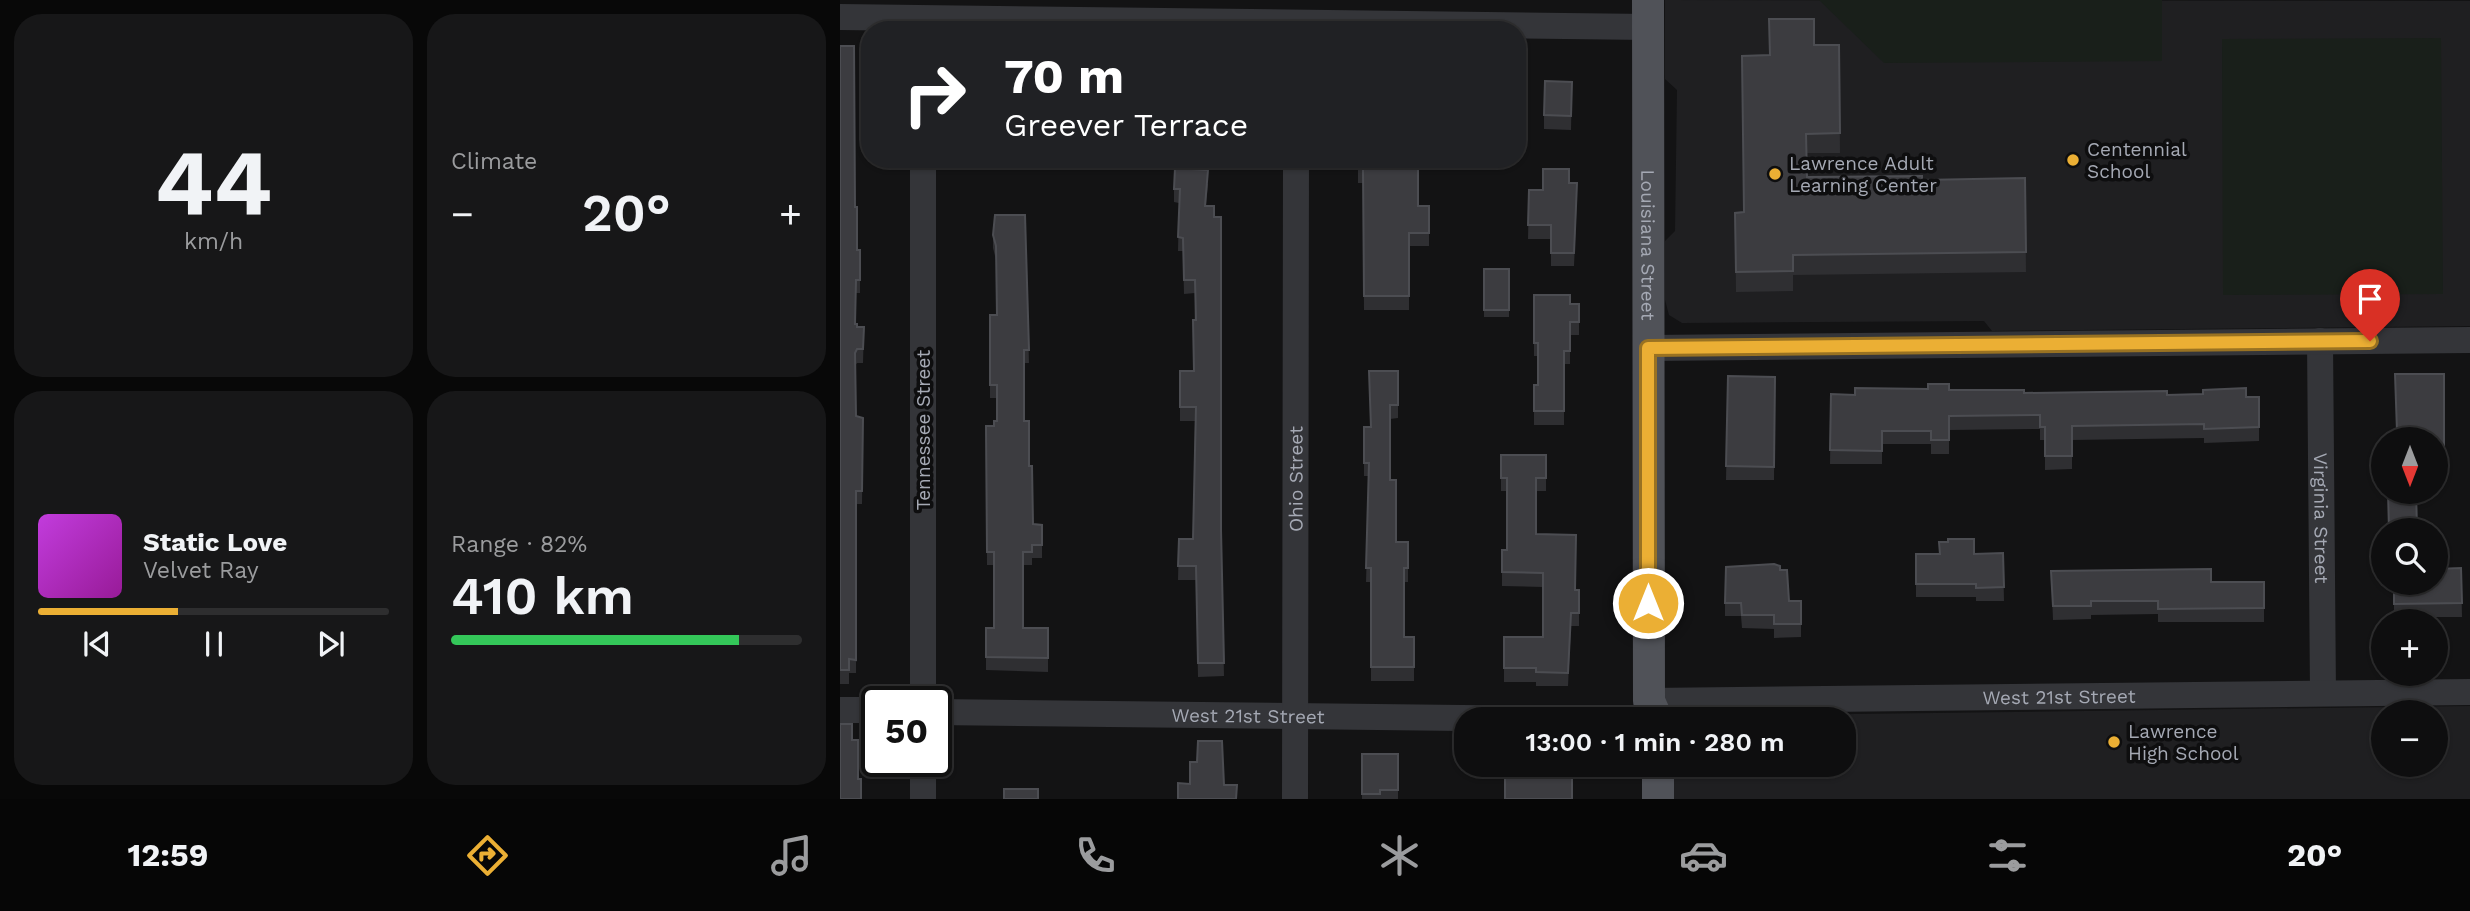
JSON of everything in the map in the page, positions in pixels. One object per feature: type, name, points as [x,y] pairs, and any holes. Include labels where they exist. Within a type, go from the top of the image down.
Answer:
[{"type":"main road","name":"Louisiana Street","points":[[1648,14],[1648,707]]},
{"type":"main road","points":[[1638,777],[1638,799]]},
{"type":"main road","points":[[1658,777],[1658,799]]},
{"type":"street","points":[[840,17],[1296,18],[1648,14]]},
{"type":"street","name":"Tennessee Street","points":[[923,168],[923,686]]},
{"type":"street","name":"Ohio Street","points":[[1295,799],[1296,168]]},
{"type":"street","points":[[1648,348],[2470,340]]},
{"type":"street","name":"Virginia Street","points":[[2320,341],[2323,693]]},
{"type":"street","name":"West 21st Street","points":[[1850,707],[2323,693],[2470,692]]},
{"type":"street","points":[[840,710],[861,710]]},
{"type":"street","name":"West 21st Street","points":[[952,712],[1454,718]]},
{"type":"street","points":[[923,777],[923,799]]},
{"type":"shaded area","name":"Centennial School","points":[[1665,0],[2470,1],[2470,326],[1992,331],[1984,321],[1682,323],[1669,315],[1665,300],[1665,241],[1675,231],[1677,90],[1665,79]]},
{"type":"shaded area","points":[[1819,0],[2162,0],[2162,61],[1884,63]]},
{"type":"shaded area","points":[[2441,38],[2443,294],[2223,295],[2222,39]]},
{"type":"shaded area","name":"Lawrence High School","points":[[2448,706],[2470,706],[2470,799],[1665,799],[1665,777],[1856,777],[1856,714],[2371,707],[2371,777],[2448,777]]},
{"type":"building","name":"Lawrence Adult Learning Center","points":[[1769,19],[1814,19],[1814,45],[1839,45],[1840,133],[1806,134],[1807,177],[1922,176],[1922,180],[2025,178],[2026,252],[1793,255],[1793,271],[1736,272],[1735,213],[1744,212],[1742,56],[1770,55]]},
{"type":"building","points":[[840,46],[854,46],[855,207],[857,250],[860,250],[855,324],[857,327],[864,327],[863,349],[857,349],[855,353],[856,416],[863,418],[862,491],[856,491],[856,660],[849,659],[849,670],[840,670]]},
{"type":"building","points":[[1545,81],[1572,82],[1571,116],[1544,115]]},
{"type":"building","points":[[1175,168],[1208,170],[1205,206],[1214,206],[1214,217],[1221,217],[1221,530],[1224,663],[1198,663],[1196,566],[1178,566],[1179,539],[1193,539],[1196,407],[1180,407],[1180,371],[1194,371],[1193,320],[1196,320],[1195,280],[1184,280],[1183,238],[1178,237],[1180,189],[1174,189]]},
{"type":"building","points":[[1418,168],[1418,206],[1429,206],[1429,233],[1409,233],[1409,296],[1364,296],[1363,169],[1358,169]]},
{"type":"building","points":[[1543,169],[1569,169],[1569,183],[1577,183],[1574,253],[1551,253],[1551,225],[1528,225],[1529,190],[1543,190]]},
{"type":"building","points":[[995,215],[1025,215],[1029,350],[1024,350],[1024,421],[1029,421],[1033,524],[1042,525],[1042,545],[1032,545],[1032,552],[1023,552],[1023,628],[1048,628],[1048,658],[986,657],[986,628],[994,628],[994,552],[987,552],[986,426],[994,426],[994,421],[997,421],[997,385],[990,385],[990,315],[997,315],[996,246],[993,235]]},
{"type":"building","points":[[1484,269],[1509,269],[1509,310],[1484,310]]},
{"type":"building","points":[[1534,295],[1570,295],[1570,304],[1579,304],[1579,322],[1570,322],[1570,351],[1564,351],[1564,411],[1534,411],[1534,385],[1538,385],[1538,343],[1534,343]]},
{"type":"building","points":[[1369,371],[1398,371],[1398,405],[1390,405],[1390,480],[1396,480],[1396,542],[1408,542],[1408,568],[1404,568],[1404,637],[1414,637],[1414,667],[1371,667],[1371,568],[1366,568],[1369,463],[1364,463],[1364,427],[1371,427]]},
{"type":"building","points":[[2395,374],[2444,374],[2444,427],[2397,427]]},
{"type":"building","points":[[1728,376],[1775,377],[1774,467],[1726,466]]},
{"type":"building","points":[[1928,384],[1949,384],[1949,390],[2024,390],[2024,393],[2167,391],[2167,395],[2203,394],[2203,390],[2246,388],[2246,397],[2259,397],[2259,427],[2204,429],[2204,424],[2072,426],[2072,456],[2045,456],[2045,427],[2040,427],[2040,415],[1949,416],[1949,440],[1931,440],[1931,431],[1882,431],[1882,451],[1830,450],[1831,394],[1855,395],[1855,388],[1928,389]]},
{"type":"building","points":[[1501,455],[1546,455],[1546,478],[1536,478],[1536,534],[1576,535],[1575,590],[1579,590],[1579,613],[1571,613],[1568,673],[1536,672],[1536,668],[1504,668],[1504,637],[1543,637],[1543,573],[1502,572],[1502,550],[1507,550],[1507,478],[1501,478]]},
{"type":"building","points":[[2388,504],[2416,504],[2417,518],[2389,518]]},
{"type":"building","points":[[1948,539],[1974,539],[1974,554],[2003,553],[2004,587],[1916,584],[1916,554],[1940,554],[1939,542],[1948,542]]},
{"type":"building","points":[[1774,564],[1780,566],[1780,570],[1787,570],[1789,601],[1801,601],[1801,624],[1774,624],[1774,615],[1742,615],[1741,603],[1725,603],[1726,567]]},
{"type":"building","points":[[2461,568],[2462,603],[2394,604],[2394,595],[2448,595],[2448,569]]},
{"type":"building","points":[[2211,569],[2211,582],[2264,582],[2264,608],[2158,609],[2158,601],[2091,601],[2091,606],[2053,606],[2051,571]]},
{"type":"building","points":[[840,724],[852,724],[852,740],[858,740],[861,799],[840,799]]},
{"type":"building","points":[[1198,741],[1222,741],[1224,785],[1237,785],[1236,799],[1178,799],[1178,783],[1190,784],[1190,762],[1197,762]]},
{"type":"building","points":[[1362,754],[1398,754],[1398,790],[1362,794]]},
{"type":"building","points":[[1505,777],[1572,777],[1572,799],[1505,799]]},
{"type":"building","points":[[1004,789],[1038,789],[1038,799],[1004,799]]},
{"type":"place","name":"Centennial School","points":[[2073,160]]},
{"type":"place","name":"Lawrence Adult Learning Center","points":[[1775,174]]},
{"type":"place","name":"Lawrence High School","points":[[2114,742]]},
{"type":"route","points":[[1648,603],[1648,348],[2370,341]]}]
